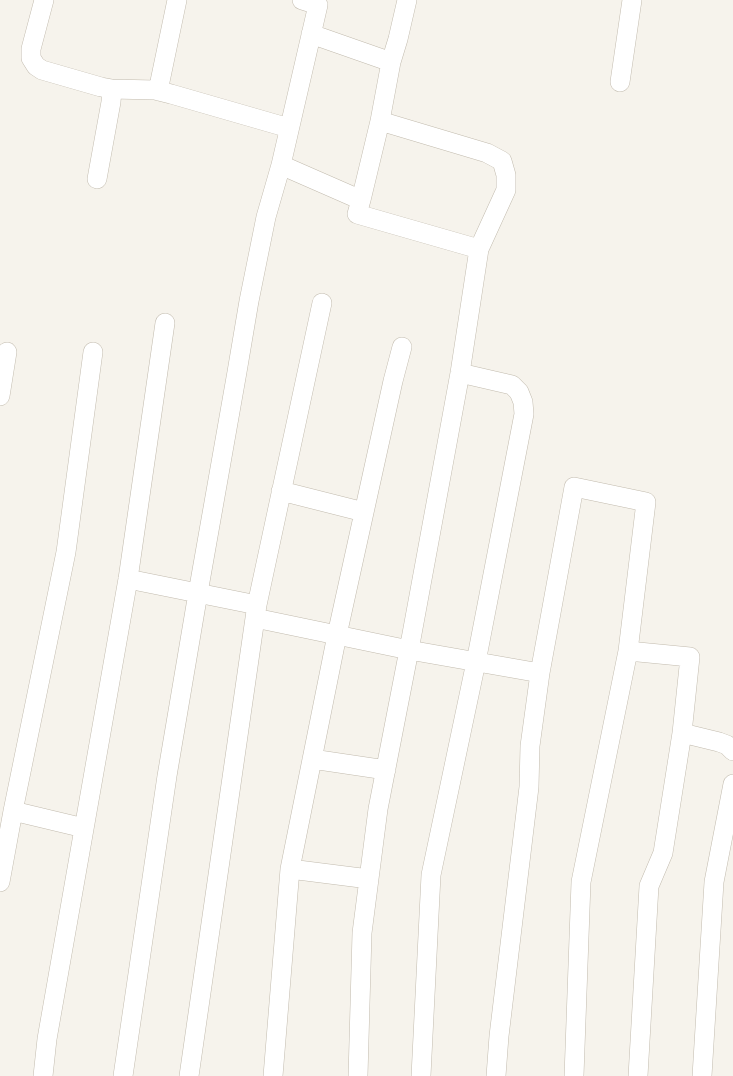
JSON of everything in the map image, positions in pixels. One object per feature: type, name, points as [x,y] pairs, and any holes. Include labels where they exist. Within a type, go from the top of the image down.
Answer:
[{"type":"street","points":[[44,0],[31,49],[32,58],[36,66],[42,70],[100,87],[138,89],[171,94],[289,128]]},
{"type":"street","points":[[158,91],[177,0]]},
{"type":"street","points":[[407,0],[391,62],[362,200],[357,214],[479,249]]},
{"type":"street","points":[[620,82],[632,0]]},
{"type":"street","points":[[123,1076],[167,776],[249,301],[266,217],[281,165],[311,34],[313,2]]},
{"type":"street","points":[[311,34],[391,62]]},
{"type":"street","points":[[97,179],[112,89]]},
{"type":"street","points":[[358,1076],[362,933],[378,809],[460,373],[479,249],[506,190],[506,175],[502,161],[487,153],[380,121]]},
{"type":"street","points":[[281,165],[362,200]]},
{"type":"street","points":[[189,1076],[256,611],[322,303]]},
{"type":"street","points":[[43,1076],[47,1039],[128,579],[165,323]]},
{"type":"street","points":[[272,1076],[290,870],[337,635],[402,347]]},
{"type":"street","points":[[0,396],[7,352]]},
{"type":"street","points":[[0,882],[66,552],[93,352]]},
{"type":"street","points":[[421,1076],[431,875],[476,662],[524,414],[523,402],[519,392],[512,385],[460,373]]},
{"type":"street","points":[[496,1076],[499,1036],[529,787],[530,746],[540,673],[574,487],[646,502],[628,651],[581,882],[574,1076]]},
{"type":"street","points":[[281,491],[364,512]]},
{"type":"street","points":[[128,579],[198,593],[337,635],[540,673]]},
{"type":"street","points":[[628,651],[690,657],[682,733],[663,853],[649,886],[638,1076]]},
{"type":"street","points":[[682,733],[719,742],[727,745],[733,751]]},
{"type":"street","points":[[312,759],[386,770]]},
{"type":"street","points":[[702,1076],[714,882],[733,784]]},
{"type":"street","points":[[13,811],[84,828]]},
{"type":"street","points":[[290,870],[369,879]]}]
